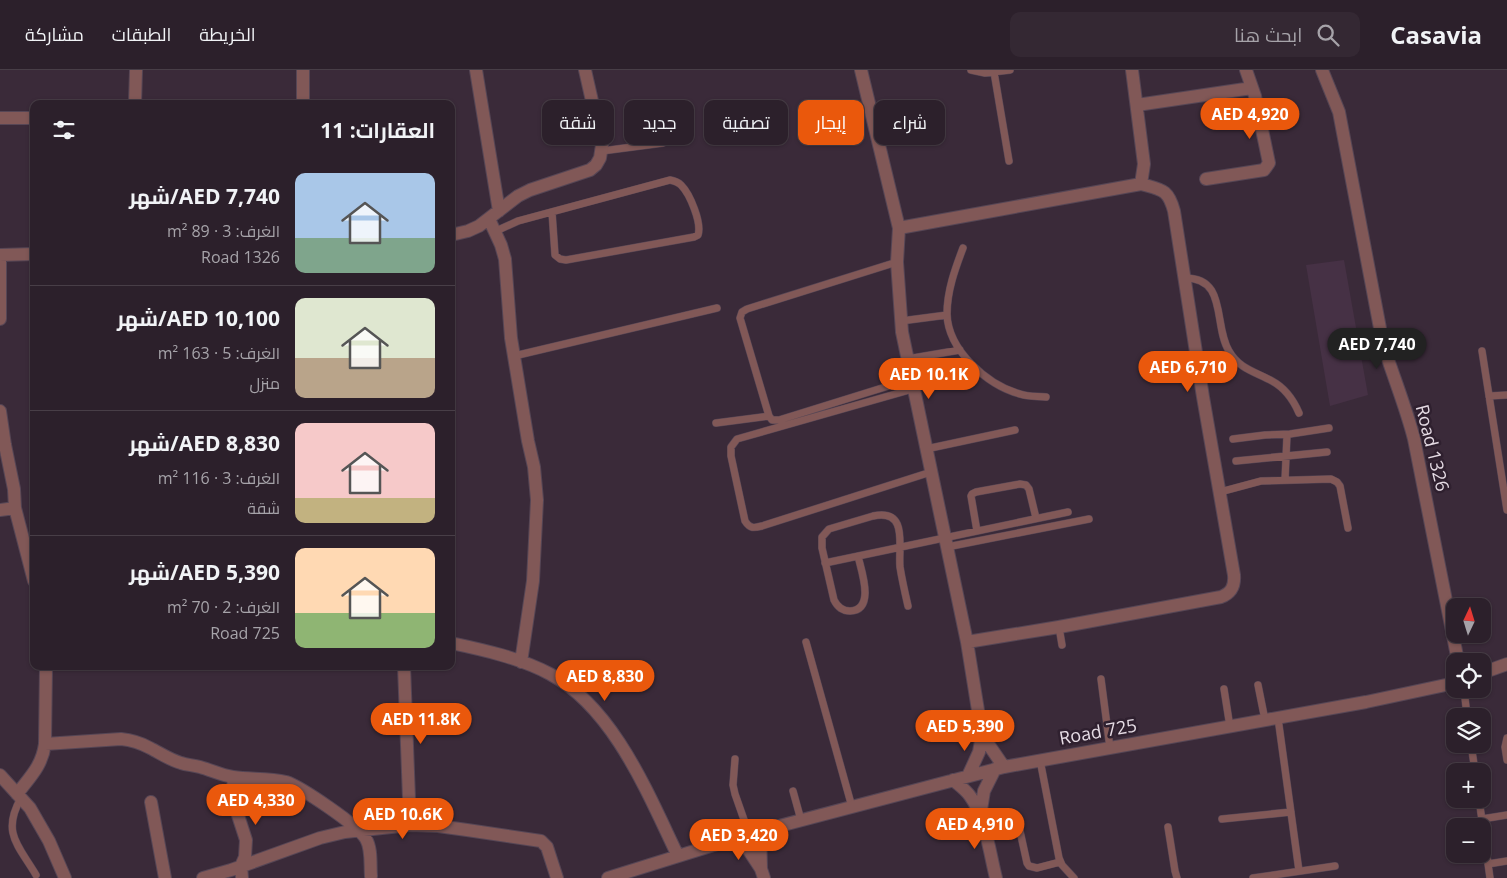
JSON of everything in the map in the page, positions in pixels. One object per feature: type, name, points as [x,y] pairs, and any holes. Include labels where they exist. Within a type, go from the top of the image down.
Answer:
[{"type":"street","points":[[136,70],[136,100]]},
{"type":"street","points":[[303,70],[303,100]]},
{"type":"street","points":[[476,70],[496,231],[504,259],[514,356],[534,467],[537,500],[533,581],[521,662]]},
{"type":"street","points":[[455,234],[468,231],[494,215],[518,196],[530,190],[590,170],[596,165],[602,151],[601,138],[585,70]]},
{"type":"street","points":[[861,70],[899,228],[897,262],[901,321],[907,359],[967,642],[982,735],[979,752],[968,776]]},
{"type":"street","points":[[1132,70],[1144,164],[1141,184]]},
{"type":"street","points":[[1206,179],[1260,171],[1267,167],[1268,159],[1252,88],[1246,70]]},
{"type":"street","name":"Road 1326","points":[[1322,70],[1339,112],[1384,344],[1392,374],[1409,418],[1414,439],[1456,653]]},
{"type":"street","points":[[1137,105],[1252,88]]},
{"type":"street","points":[[0,118],[30,118]]},
{"type":"street","points":[[899,228],[1141,184],[1161,190],[1170,198],[1174,211],[1235,583],[1227,594],[1211,598],[1059,627],[967,642]]},
{"type":"street","points":[[0,319],[0,255],[30,254]]},
{"type":"street","points":[[0,411],[14,489],[14,508],[30,566]]},
{"type":"street","points":[[0,510],[14,508]]},
{"type":"street","points":[[455,644],[521,662],[550,675],[578,694],[600,718],[635,767],[678,856]]},
{"type":"street","points":[[1491,670],[1507,664]]},
{"type":"street","points":[[19,796],[44,756],[46,670]]},
{"type":"street","points":[[404,670],[410,825]]},
{"type":"street","name":"Road 725","points":[[608,878],[750,834],[1000,768],[1366,702],[1446,684]]},
{"type":"street","points":[[980,816],[984,791],[1000,768],[982,735]]},
{"type":"street","points":[[45,744],[121,739],[149,747],[165,757],[181,763],[233,777],[286,782],[314,797],[360,831],[367,840],[370,876]]},
{"type":"street","points":[[0,775],[30,808],[49,841],[65,878]]},
{"type":"street","points":[[233,777],[235,806],[246,840],[246,857],[242,872]]},
{"type":"street","points":[[953,780],[970,796],[980,816],[996,878]]},
{"type":"street","points":[[151,802],[165,878]]},
{"type":"street","points":[[203,878],[242,872],[320,838],[345,832],[410,825],[457,829],[541,842],[547,847],[557,878]]},
{"type":"street","points":[[750,834],[763,874]]},
{"type":"street","points":[[750,834],[763,874]]},
{"type":"lane","points":[[971,70],[977,72],[1010,70]]},
{"type":"lane","points":[[994,72],[1009,160]]},
{"type":"lane","points":[[602,151],[648,145]]},
{"type":"lane","points":[[496,231],[518,221],[670,180],[676,181],[684,189],[699,221],[700,231],[694,237],[566,260],[560,259],[555,255],[552,212]]},
{"type":"lane","points":[[963,248],[954,269],[949,291],[947,316],[960,350],[976,370],[997,385],[1021,394],[1046,397]]},
{"type":"lane","points":[[897,262],[748,309],[742,312],[740,321],[768,416],[772,420],[779,420],[912,384]]},
{"type":"lane","points":[[1184,278],[1199,279],[1211,288],[1216,299],[1225,342],[1232,357],[1249,371],[1281,387],[1288,394],[1298,413]]},
{"type":"lane","points":[[514,356],[717,308]]},
{"type":"lane","points":[[901,321],[947,316]]},
{"type":"lane","points":[[907,359],[960,350]]},
{"type":"lane","points":[[1482,351],[1507,510]]},
{"type":"lane","points":[[912,384],[737,439],[731,447],[730,456],[745,522],[752,528],[931,472]]},
{"type":"lane","points":[[1489,396],[1507,394]]},
{"type":"lane","points":[[716,423],[768,416]]},
{"type":"lane","points":[[1233,439],[1329,428]]},
{"type":"lane","points":[[926,449],[1014,430]]},
{"type":"lane","points":[[1285,480],[1288,434]]},
{"type":"lane","points":[[1236,461],[1327,452]]},
{"type":"lane","points":[[1220,492],[1261,481],[1326,479],[1337,482],[1341,489],[1348,528]]},
{"type":"lane","points":[[977,530],[971,496],[976,492],[1024,484],[1029,489],[1036,518]]},
{"type":"lane","points":[[946,542],[977,530],[1068,512]]},
{"type":"lane","points":[[858,556],[866,594],[865,600],[856,610],[843,610],[837,606],[834,600],[825,563],[821,543],[825,533],[835,527],[879,514],[892,518],[900,534],[900,567],[908,606]]},
{"type":"lane","points":[[825,563],[901,546],[946,542],[1089,519]]},
{"type":"lane","points":[[1059,627],[1062,645]]},
{"type":"lane","points":[[806,642],[852,807]]},
{"type":"lane","points":[[1101,679],[1110,748]]},
{"type":"lane","points":[[1258,685],[1265,720]]},
{"type":"lane","points":[[1224,689],[1230,727]]},
{"type":"lane","points":[[1278,718],[1299,871]]},
{"type":"lane","points":[[1507,738],[1505,742],[1507,760]]},
{"type":"lane","points":[[736,758],[733,785],[750,834]]},
{"type":"lane","points":[[1040,760],[1060,862],[1074,878]]},
{"type":"lane","points":[[793,791],[801,820]]},
{"type":"lane","points":[[19,796],[12,821],[13,834],[17,845],[36,875]]},
{"type":"lane","points":[[1222,819],[1291,812]]},
{"type":"lane","points":[[1487,818],[1507,814]]},
{"type":"lane","points":[[1018,822],[1029,866],[1037,868],[1060,862]]},
{"type":"lane","points":[[1168,827],[1177,878]]},
{"type":"lane","points":[[1490,878],[1488,864],[1507,861]]},
{"type":"lane","points":[[1253,878],[1335,866]]},
{"type":"shaded area","points":[[1344,260],[1368,395],[1330,406],[1306,265]]}]
